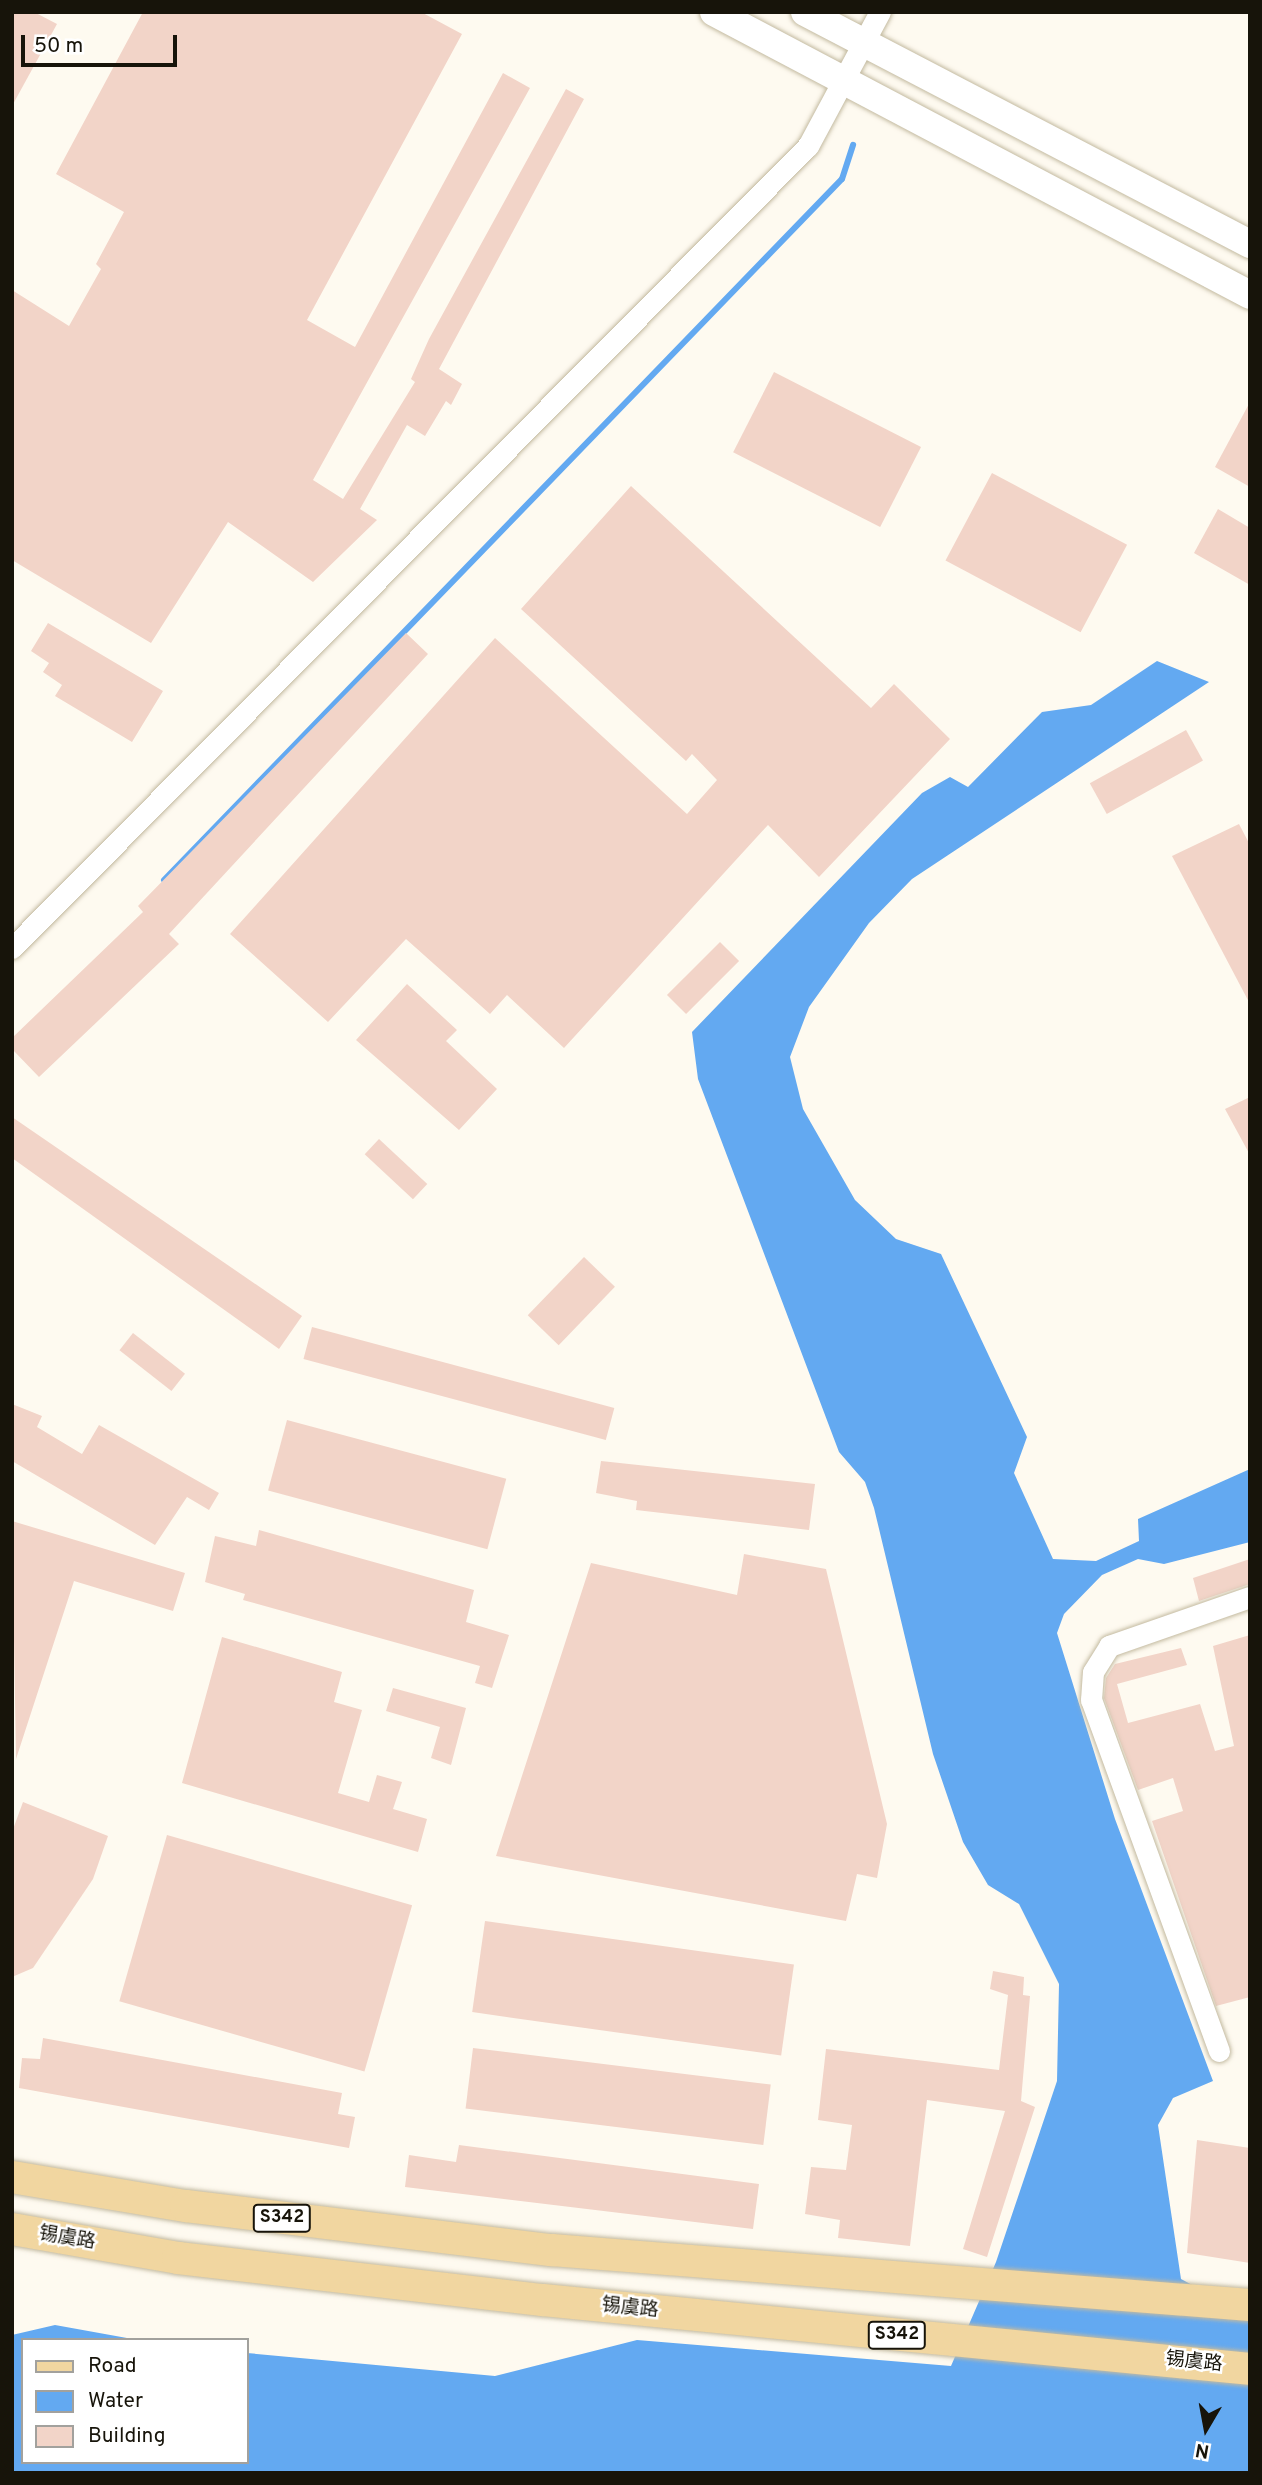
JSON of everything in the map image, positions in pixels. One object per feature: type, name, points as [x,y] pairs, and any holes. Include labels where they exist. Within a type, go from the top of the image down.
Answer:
[{"type":"main road","points":[[714,12],[1250,296]]},
{"type":"main road","points":[[806,12],[1250,244]]},
{"type":"main road","name":"S342","points":[[12,2177],[186,2206],[552,2250],[1250,2305]]},
{"type":"main road","name":"锡虞路","points":[[12,2229],[178,2258],[543,2300],[1250,2369]]},
{"type":"street","points":[[12,948],[808,146],[880,12]]},
{"type":"street","points":[[1219,2051],[1091,1700],[1094,1672],[1109,1646],[1250,1597]]},
{"type":"water","points":[[1157,661],[1209,682],[912,879],[869,923],[809,1007],[790,1057],[803,1109],[855,1200],[896,1239],[941,1254],[1027,1437],[1014,1473],[1053,1559],[1096,1561],[1139,1541],[1138,1519],[1250,1469],[1250,1542],[1164,1564],[1138,1559],[1102,1575],[1064,1614],[1057,1633],[1115,1819],[1213,2081],[1173,2098],[1158,2125],[1181,2279],[1250,2316],[1250,2473],[12,2473],[12,2335],[55,2325],[127,2338],[21,2338],[21,2464],[248,2464],[248,2353],[495,2376],[637,2340],[951,2366],[996,2262],[1057,2081],[1059,1984],[1019,1904],[988,1885],[963,1842],[933,1754],[874,1508],[865,1482],[839,1452],[698,1079],[692,1032],[922,793],[950,777],[968,787],[1042,712],[1091,705]]},
{"type":"building","points":[[12,12],[34,12],[57,24],[12,106]]},
{"type":"building","points":[[143,12],[421,12],[462,34],[307,320],[355,347],[503,73],[530,88],[313,480],[343,499],[415,382],[411,379],[429,339],[566,89],[584,99],[439,369],[462,384],[451,405],[446,401],[425,436],[407,425],[360,509],[377,520],[313,582],[228,522],[151,643],[12,560],[12,290],[69,326],[101,269],[96,264],[124,212],[56,174]]},
{"type":"building","points":[[774,372],[921,447],[880,527],[733,452]]},
{"type":"building","points":[[1250,402],[1250,487],[1215,467]]},
{"type":"building","points":[[992,473],[1127,545],[1081,632],[946,560]]},
{"type":"building","points":[[631,486],[871,708],[894,684],[950,739],[819,877],[768,825],[564,1048],[507,995],[490,1014],[406,939],[328,1022],[230,934],[495,638],[687,814],[717,780],[692,754],[686,761],[521,609]]},
{"type":"building","points":[[1218,509],[1250,528],[1250,585],[1194,553]]},
{"type":"building","points":[[48,623],[163,691],[132,742],[55,696],[62,685],[43,672],[49,663],[31,651]]},
{"type":"building","points":[[406,633],[428,654],[169,934],[179,944],[39,1077],[12,1049],[12,1038],[143,912],[138,906]]},
{"type":"building","points":[[1186,730],[1203,761],[1107,814],[1090,783]]},
{"type":"building","points":[[1239,824],[1250,845],[1250,1004],[1172,856]]},
{"type":"building","points":[[720,942],[739,961],[686,1014],[667,995]]},
{"type":"building","points":[[407,984],[457,1030],[446,1041],[497,1089],[459,1130],[356,1040]]},
{"type":"building","points":[[1250,1097],[1250,1155],[1225,1109]]},
{"type":"building","points":[[12,1117],[302,1316],[279,1349],[12,1158]]},
{"type":"building","points":[[379,1139],[427,1184],[413,1199],[365,1154]]},
{"type":"building","points":[[584,1257],[615,1287],[559,1345],[528,1315]]},
{"type":"building","points":[[312,1327],[614,1408],[606,1440],[303,1359]]},
{"type":"building","points":[[133,1333],[185,1374],[171,1391],[119,1350]]},
{"type":"building","points":[[12,1404],[42,1416],[37,1427],[82,1454],[99,1425],[219,1493],[209,1510],[187,1497],[155,1545],[12,1461]]},
{"type":"building","points":[[287,1420],[506,1479],[487,1549],[268,1491]]},
{"type":"building","points":[[601,1461],[815,1484],[809,1530],[636,1510],[637,1501],[596,1493]]},
{"type":"building","points":[[12,1521],[185,1573],[173,1611],[74,1581],[16,1759]]},
{"type":"building","points":[[259,1530],[474,1590],[466,1622],[509,1635],[492,1688],[475,1683],[480,1666],[243,1600],[245,1594],[205,1582],[215,1536],[256,1546]]},
{"type":"building","points":[[744,1554],[826,1569],[887,1824],[877,1878],[857,1874],[846,1921],[496,1856],[591,1563],[737,1595]]},
{"type":"building","points":[[1250,1559],[1250,1584],[1199,1601],[1193,1578]]},
{"type":"building","points":[[1250,1635],[1250,1997],[1216,2006],[1152,1821],[1183,1811],[1173,1778],[1138,1790],[1104,1698],[1106,1678],[1115,1664],[1181,1648],[1187,1665],[1117,1684],[1128,1723],[1200,1704],[1215,1751],[1234,1746],[1213,1646]]},
{"type":"building","points":[[222,1637],[342,1672],[334,1702],[362,1710],[338,1793],[369,1802],[377,1775],[402,1782],[393,1809],[427,1819],[418,1852],[182,1783]]},
{"type":"building","points":[[393,1688],[466,1708],[451,1765],[431,1758],[440,1727],[386,1711]]},
{"type":"building","points":[[23,1802],[108,1836],[93,1879],[33,1968],[12,1977],[12,1832]]},
{"type":"building","points":[[167,1835],[412,1905],[364,2072],[119,2001]]},
{"type":"building","points":[[485,1921],[794,1964],[781,2056],[472,2012]]},
{"type":"building","points":[[993,1971],[1024,1977],[1023,1995],[1030,1996],[1021,2101],[1035,2107],[987,2257],[963,2249],[1005,2111],[927,2100],[910,2246],[838,2238],[840,2220],[805,2214],[811,2167],[846,2170],[852,2125],[818,2120],[826,2049],[999,2070],[1008,1995],[990,1989]]},
{"type":"building","points":[[43,2038],[342,2093],[338,2114],[355,2117],[349,2148],[19,2088],[22,2058],[40,2059]]},
{"type":"building","points":[[473,2048],[771,2085],[763,2145],[466,2109]]},
{"type":"building","points":[[1197,2140],[1250,2148],[1250,2263],[1187,2253]]},
{"type":"building","points":[[459,2145],[759,2184],[753,2229],[405,2187],[409,2155],[456,2162]]},
{"type":"waterway","points":[[164,880],[842,179],[853,145]]}]
